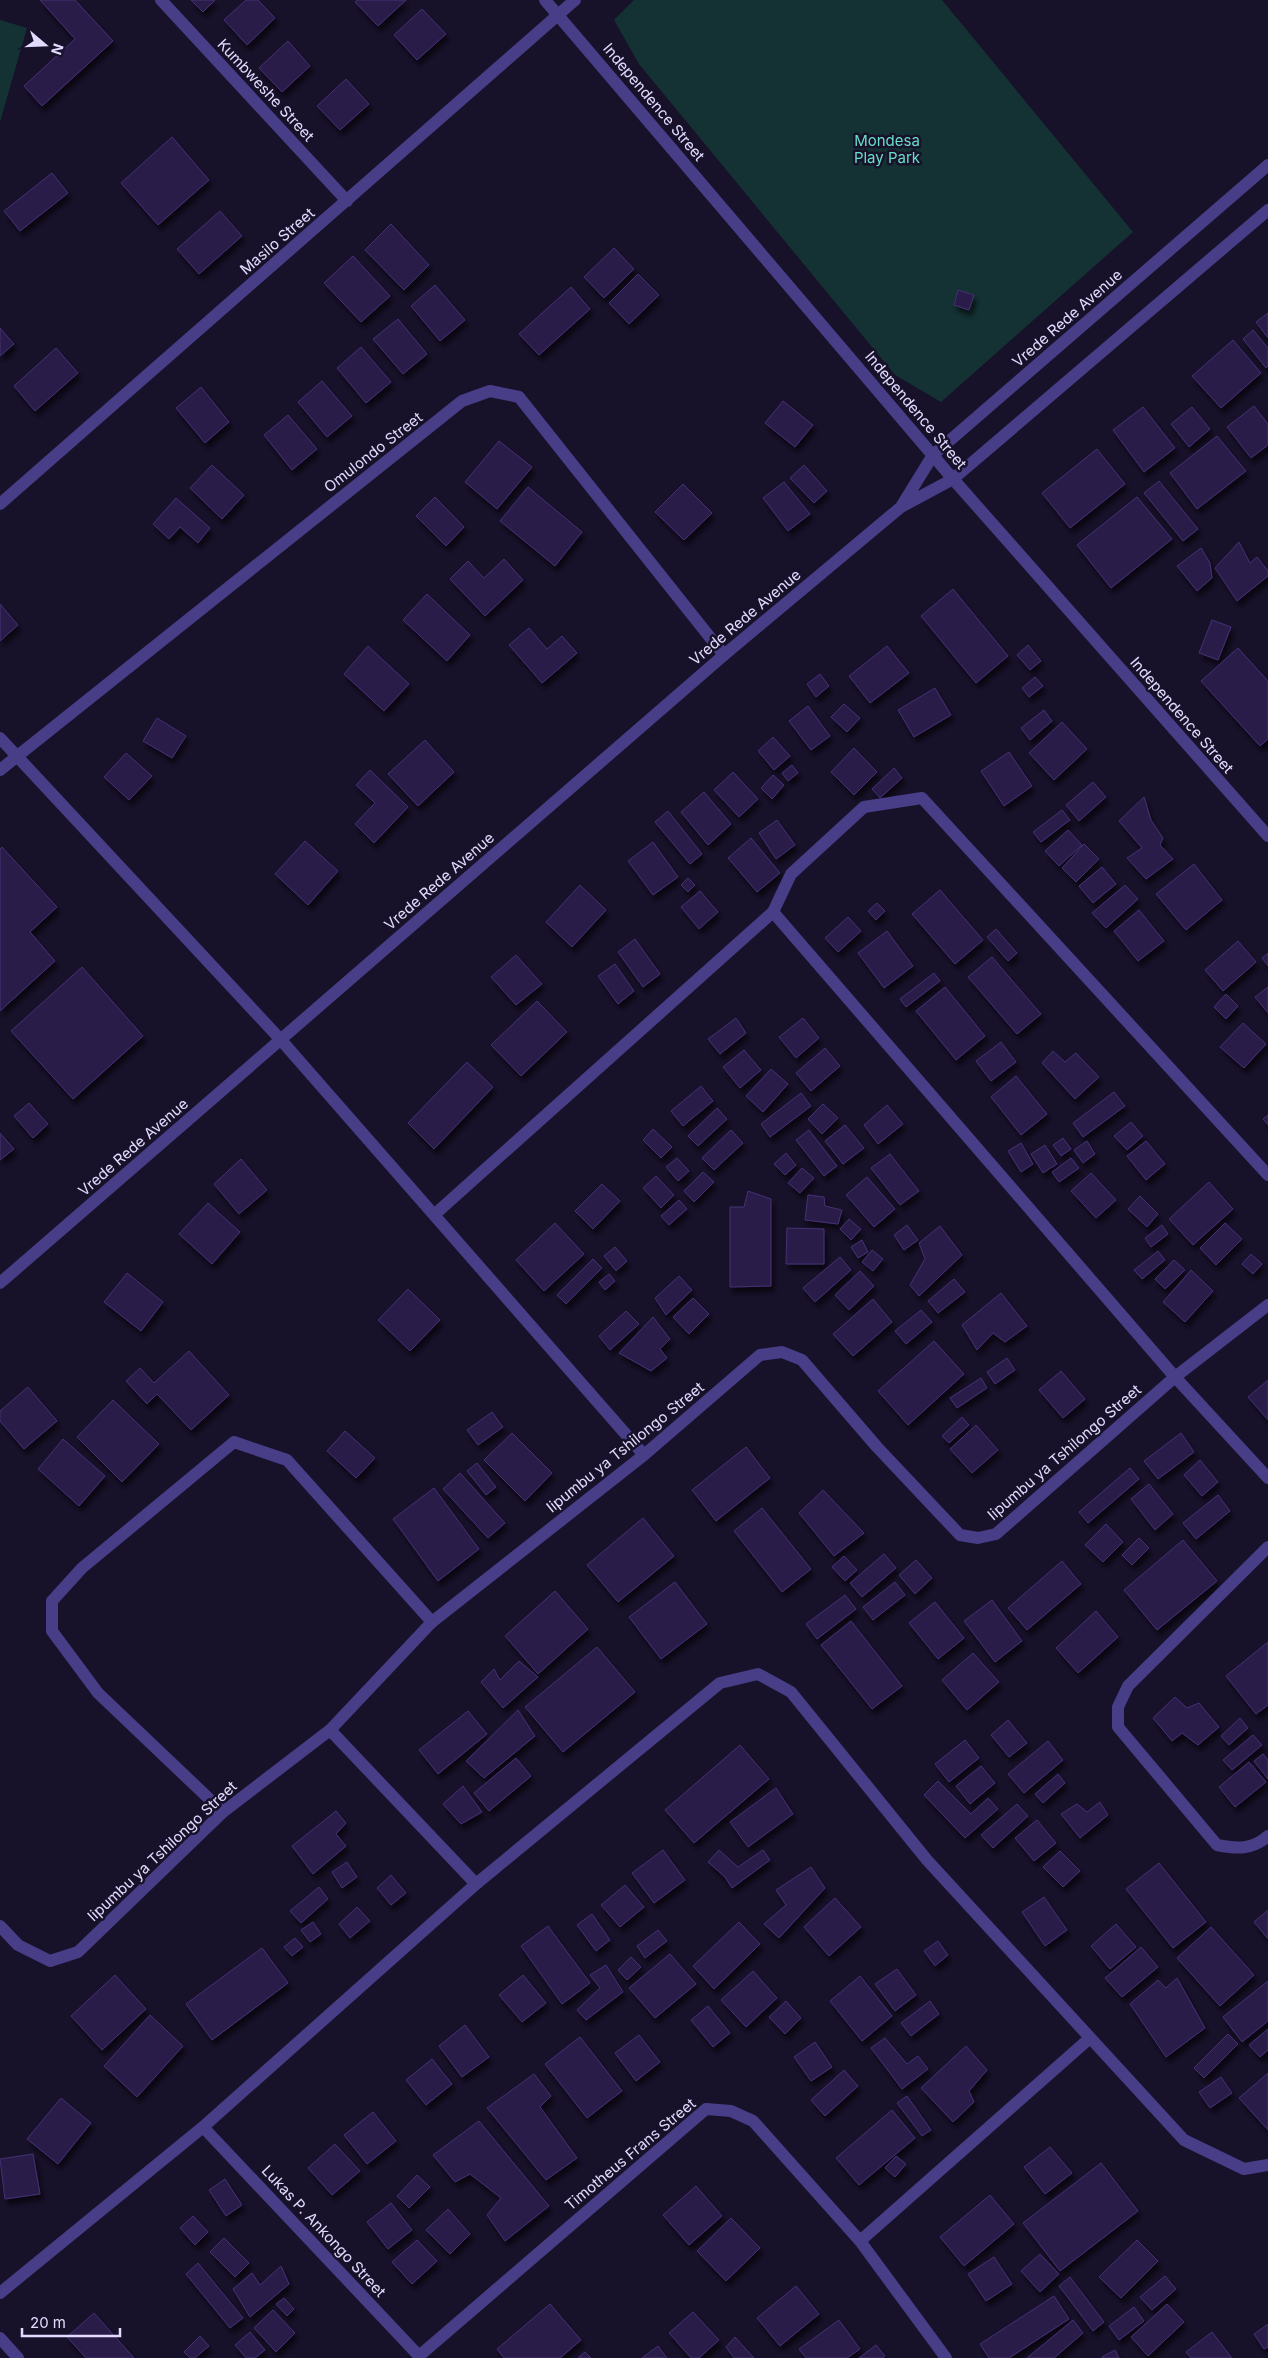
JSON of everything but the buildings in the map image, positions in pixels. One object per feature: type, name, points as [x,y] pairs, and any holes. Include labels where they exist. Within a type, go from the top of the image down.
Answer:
[{"type":"street","name":"Kumbweshe Street","points":[[161,0],[347,201]]},
{"type":"street","name":"Independence Street","points":[[545,0],[953,479],[1268,836]]},
{"type":"street","name":"Masilo Street","points":[[0,504],[575,0]]},
{"type":"street","name":"Vrede Rede Avenue","points":[[901,507],[933,455],[1268,165]]},
{"type":"street","name":"Vrede Rede Avenue","points":[[0,1283],[724,655],[901,507],[953,479],[1268,210]]},
{"type":"street","name":"Omulondo Street","points":[[0,770],[462,401],[490,391],[519,397],[724,655]]},
{"type":"street","points":[[0,738],[281,1040],[644,1456]]},
{"type":"street","points":[[434,1215],[773,912],[791,874],[864,807],[922,798],[1268,1175]]},
{"type":"street","points":[[773,912],[1176,1377],[1268,1478]]},
{"type":"street","name":"Iipumbu ya Tshilongo Street","points":[[0,1926],[18,1945],[50,1961],[78,1952],[223,1812],[330,1730],[432,1622],[644,1456],[760,1356],[782,1352],[802,1360],[877,1447],[960,1536],[978,1538],[996,1534],[1176,1377],[1268,1305]]},
{"type":"street","points":[[223,1812],[98,1693],[52,1631],[52,1601],[82,1568],[234,1442],[287,1460],[432,1622]]},
{"type":"street","points":[[1268,1547],[1128,1686],[1118,1707],[1118,1727],[1217,1845],[1236,1849],[1258,1844],[1268,1836]]},
{"type":"street","points":[[0,2293],[203,2127],[476,1884],[720,1683],[758,1674],[791,1692],[927,1860],[1184,2140],[1244,2169],[1268,2165]]},
{"type":"street","points":[[330,1730],[476,1884]]},
{"type":"street","points":[[860,2241],[1090,2038]]},
{"type":"street","name":"Timotheus Frans Street","points":[[420,2357],[706,2109],[731,2111],[753,2121],[860,2241],[946,2358]]},
{"type":"street","name":"Lukas P. Ankongo Street","points":[[203,2127],[420,2357]]},
{"type":"street","points":[[0,2338],[18,2358]]},
{"type":"green space","name":"Mondesa Play Park","points":[[634,0],[942,0],[1133,232],[941,402],[895,375],[639,64],[614,20]]},
{"type":"green space","points":[[0,20],[27,28],[0,122]]}]
